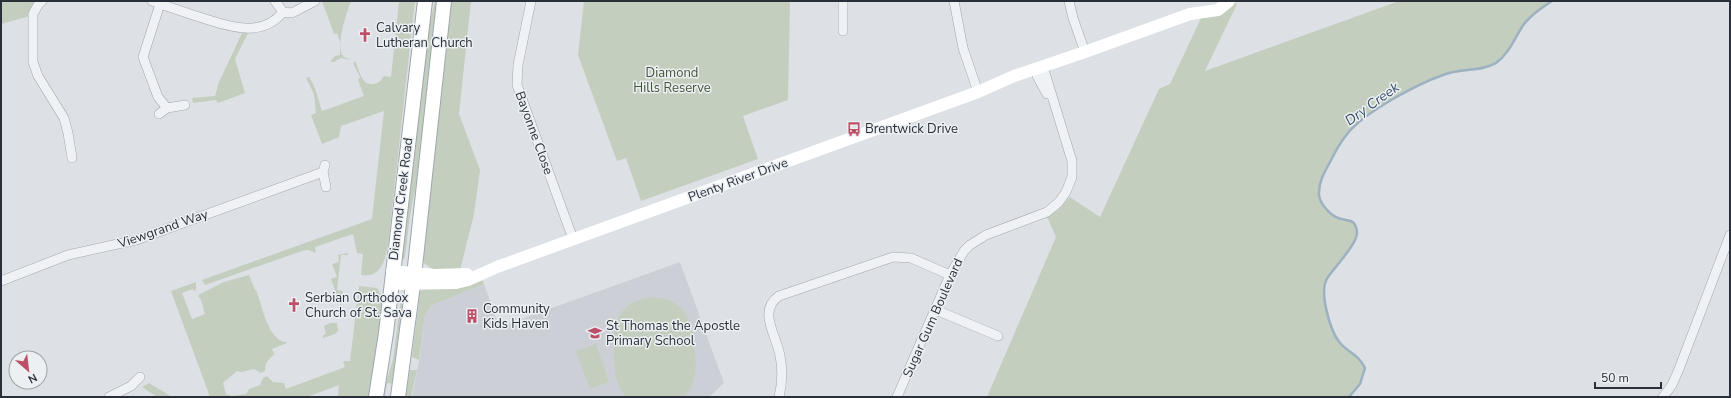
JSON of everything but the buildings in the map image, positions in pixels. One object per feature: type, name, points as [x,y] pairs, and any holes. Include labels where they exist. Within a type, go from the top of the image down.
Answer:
[{"type":"main road","name":"Diamond Creek Road","points":[[376,397],[385,340],[425,1]]},
{"type":"main road","name":"Diamond Creek Road","points":[[398,397],[414,279],[444,1]]},
{"type":"street","points":[[42,1],[33,14],[33,62],[38,76],[64,118],[72,158]]},
{"type":"street","points":[[275,1],[283,12],[292,13],[315,1]]},
{"type":"street","name":"Bayonne Close","points":[[531,1],[518,65],[517,85],[573,239]]},
{"type":"street","points":[[843,1],[843,31]]},
{"type":"street","points":[[954,1],[963,48],[978,92]]},
{"type":"street","points":[[1069,1],[1073,18],[1086,52]]},
{"type":"street","name":"Plenty River Drive","points":[[392,278],[414,279],[473,273],[498,267],[978,92],[1004,87],[1040,72],[1068,63],[1086,52],[1190,14],[1219,1]]},
{"type":"street","name":"Plenty River Drive","points":[[1190,14],[1218,10],[1229,1]]},
{"type":"street","points":[[167,108],[158,97],[144,57],[156,2],[238,28],[266,25],[276,20],[283,12]]},
{"type":"street","name":"Sugar Gum Boulevard","points":[[897,397],[950,275],[964,251],[974,242],[991,233],[1047,212],[1063,197],[1072,177],[1072,161],[1056,112],[1040,72]]},
{"type":"street","points":[[159,114],[167,108],[185,105]]},
{"type":"street","name":"Viewgrand Way","points":[[1,281],[68,255],[136,240],[324,169],[326,187]]},
{"type":"street","points":[[1663,397],[1672,385],[1679,369],[1730,235]]},
{"type":"street","points":[[779,397],[782,375],[780,355],[768,316],[769,307],[779,296],[893,256],[911,258],[950,275]]},
{"type":"street","points":[[936,310],[998,336]]},
{"type":"street","points":[[109,397],[131,386],[140,377]]},
{"type":"shaded area","name":"St Thomas the Apostle Primary School","points":[[680,262],[724,383],[709,397],[412,397],[420,356],[425,315],[432,305],[484,284],[499,327]]},
{"type":"green space","points":[[1,1],[36,1],[30,16],[1,24]]},
{"type":"green space","points":[[322,1],[351,1],[342,29],[340,45],[337,33],[334,34]]},
{"type":"green space","points":[[399,1],[415,1],[388,243],[383,263],[379,269],[375,273],[369,275],[361,275],[363,254],[357,253],[353,234],[315,247],[316,253],[308,250],[302,251],[205,285],[202,280],[372,219],[384,111],[341,126],[339,137],[322,144],[311,115],[316,113],[314,94],[306,78],[309,77],[317,93],[322,111],[364,96],[358,80],[360,77],[353,63],[355,61],[363,80],[369,84],[377,83],[384,76],[391,77]]},
{"type":"green space","points":[[435,1],[439,1],[419,170],[410,216],[405,257],[402,261],[427,34]]},
{"type":"green space","points":[[450,1],[471,1],[459,114],[480,170],[474,214],[460,270],[432,269],[424,263],[423,255],[449,24]]},
{"type":"green space","name":"Diamond Hills Reserve","points":[[584,1],[790,1],[788,100],[743,116],[758,159],[641,201],[626,158],[617,161],[578,55]]},
{"type":"green space","points":[[1399,1],[1552,1],[1527,20],[1505,55],[1496,63],[1484,68],[1456,71],[1432,79],[1406,92],[1366,116],[1345,137],[1337,148],[1325,171],[1319,188],[1319,196],[1322,204],[1328,211],[1338,218],[1353,222],[1357,232],[1350,249],[1328,277],[1325,283],[1324,291],[1326,311],[1336,338],[1360,360],[1365,368],[1360,384],[1349,397],[987,397],[1056,237],[1047,217],[1058,210],[1070,197],[1100,217],[1159,89],[1170,84],[1203,14],[1234,2],[1237,4],[1205,71]]},
{"type":"green space","points":[[243,31],[249,31],[235,59],[245,93],[218,103],[216,100],[193,103],[192,98],[215,96],[219,82]]},
{"type":"green space","points":[[340,45],[343,56],[351,60],[341,58],[334,62],[330,62],[335,56],[340,55]]},
{"type":"green space","points":[[348,253],[348,255],[341,255],[337,290],[343,291],[341,307],[331,279],[337,277],[332,264],[339,262],[338,255]]},
{"type":"green space","points":[[249,275],[270,329],[275,336],[287,343],[272,349],[274,354],[266,363],[265,371],[261,373],[254,369],[242,372],[237,371],[223,383],[226,394],[232,396],[246,394],[249,389],[260,385],[263,378],[267,376],[273,382],[284,383],[286,389],[345,367],[343,361],[350,361],[359,286],[377,288],[383,298],[374,367],[368,397],[338,397],[339,385],[307,397],[210,397],[171,291],[196,282],[196,290],[194,291],[193,289],[182,293],[192,319],[205,314],[201,300],[198,296],[200,294],[224,282]]},
{"type":"green space","points":[[482,280],[484,284],[432,305],[425,315],[419,360],[412,357],[420,292],[423,289]]},
{"type":"green space","points":[[653,297],[674,303],[681,308],[690,322],[694,340],[695,376],[691,387],[684,397],[626,397],[618,383],[615,373],[613,345],[619,316],[624,309],[631,304],[641,299]]},
{"type":"green space","points":[[401,298],[405,298],[394,384],[387,383],[385,397],[382,397],[393,359]]},
{"type":"green space","points":[[330,323],[337,323],[338,331],[335,334],[323,338],[323,335],[326,334],[324,326]]},
{"type":"green space","points":[[596,344],[609,382],[590,389],[576,351]]},
{"type":"green space","points":[[410,370],[417,370],[411,397],[405,397]]},
{"type":"green space","points":[[149,383],[172,397],[157,397],[142,387]]},
{"type":"waterway","name":"Dry Creek","points":[[1349,397],[1360,384],[1365,368],[1360,360],[1343,346],[1336,337],[1326,310],[1324,291],[1325,283],[1328,277],[1350,249],[1357,232],[1353,222],[1338,218],[1328,211],[1322,204],[1319,196],[1319,188],[1325,171],[1337,148],[1345,137],[1366,116],[1406,92],[1432,79],[1456,71],[1484,68],[1496,63],[1505,55],[1527,20],[1552,1]]},
{"type":"place","name":"Calvary Lutheran Church","points":[[365,35]]},
{"type":"place","name":"Brentwick Drive","points":[[854,129]]},
{"type":"place","name":"Serbian Orthodox Church of St. Sava","points":[[294,305]]},
{"type":"place","name":"Community Kids Haven","points":[[472,316]]},
{"type":"place","name":"St Thomas the Apostle Primary School","points":[[595,333]]}]
